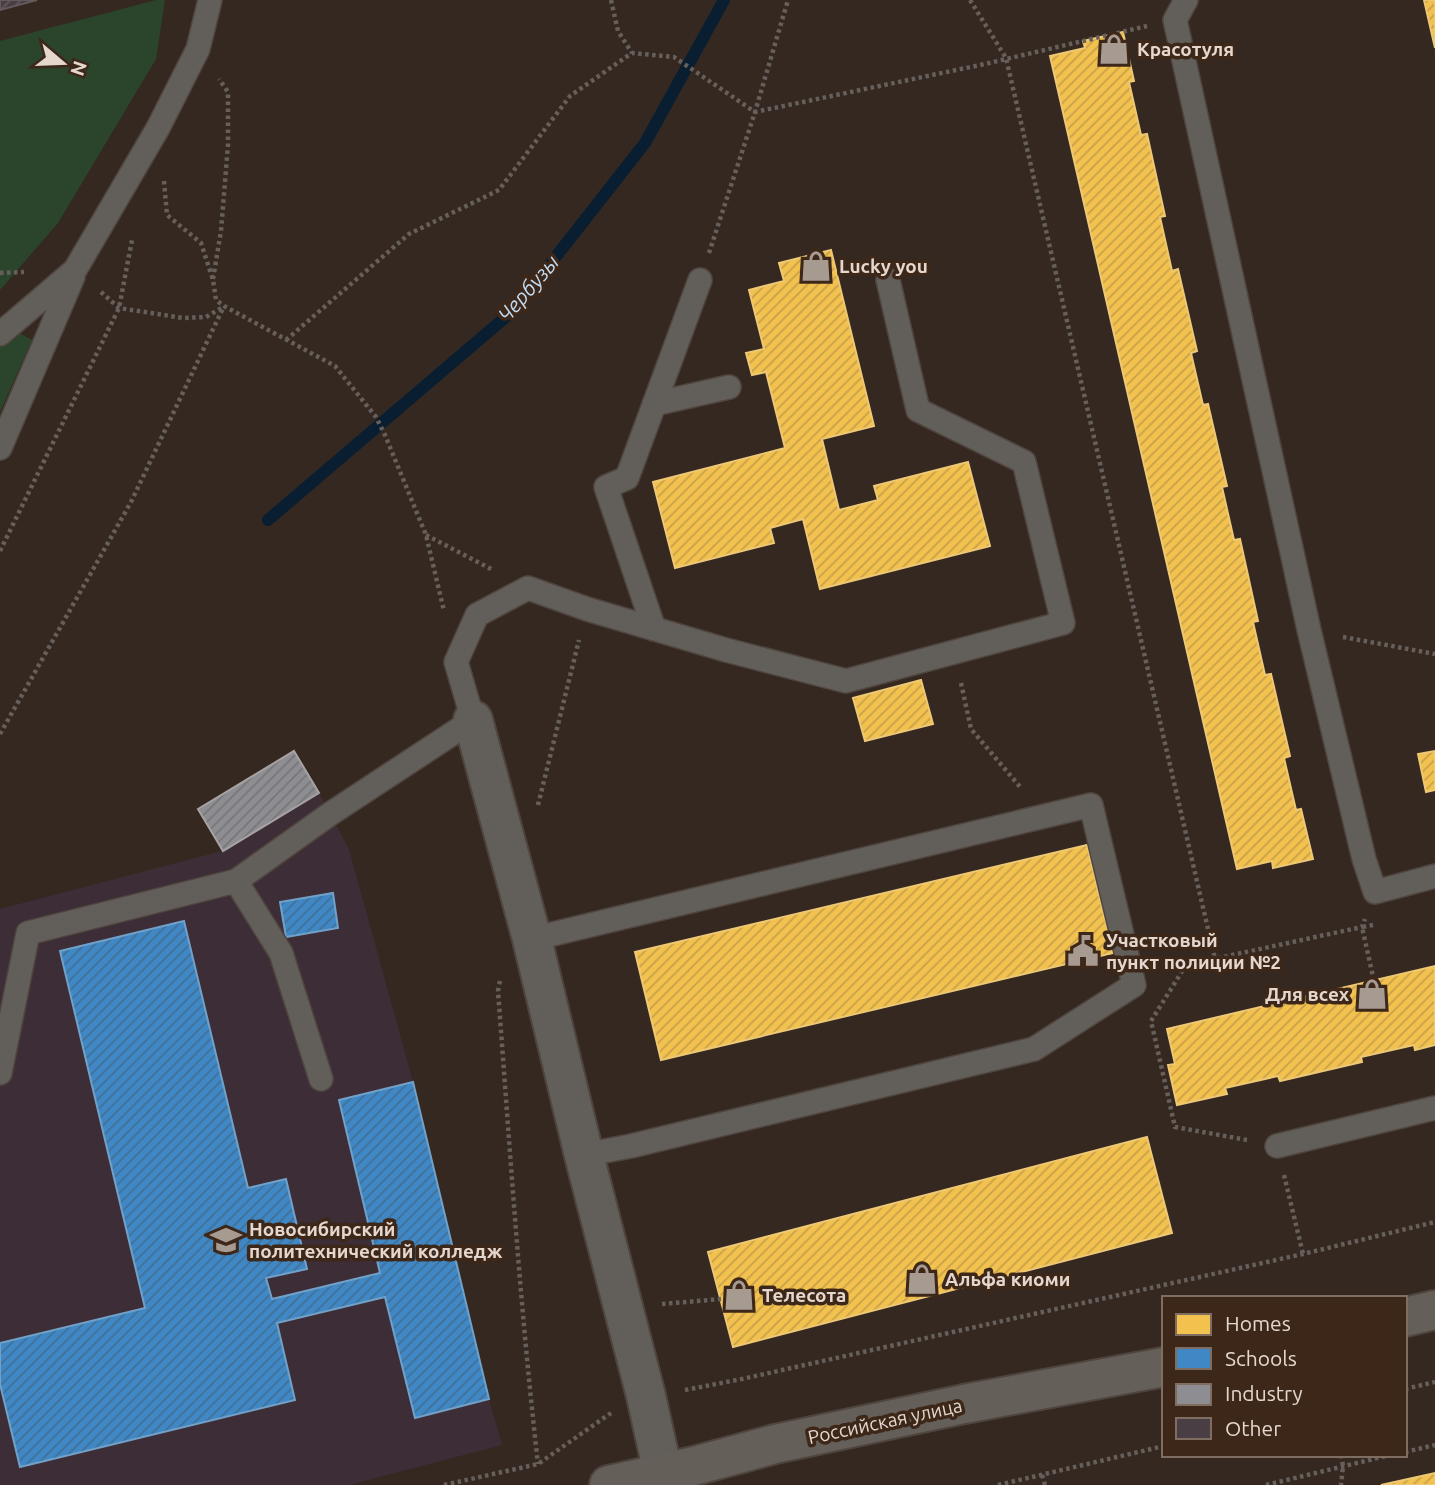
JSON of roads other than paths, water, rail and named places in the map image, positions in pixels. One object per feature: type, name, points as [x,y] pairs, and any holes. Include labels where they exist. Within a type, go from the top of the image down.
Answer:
[{"type":"main road","points":[[1407,1317],[1435,1310]]},
{"type":"main road","name":"Российская улица","points":[[657,1479],[775,1444],[950,1407],[1162,1367]]},
{"type":"street","points":[[473,720],[532,939],[646,1396],[657,1479]]},
{"type":"lane","points":[[0,448],[75,270],[159,128],[198,49],[210,0]]},
{"type":"lane","points":[[1180,10],[1309,630],[1364,859],[1375,892],[1435,876]]},
{"type":"lane","points":[[0,334],[75,270]]},
{"type":"lane","points":[[654,629],[606,487],[626,478],[700,280]]},
{"type":"lane","points":[[0,1073],[28,933],[236,881],[330,814],[473,720],[456,662],[477,615],[528,588],[654,629],[846,681],[1063,623],[1024,462],[918,410],[888,280]]},
{"type":"lane","points":[[654,404],[729,387]]},
{"type":"lane","points":[[532,939],[1091,805],[1134,985],[1034,1049],[584,1155]]},
{"type":"lane","points":[[236,881],[281,953],[321,1079]]},
{"type":"lane","points":[[1277,1146],[1435,1108]]},
{"type":"waterway","name":"Чербузы","points":[[268,520],[514,310],[645,143],[724,0]]},
{"type":"place","name":"Красотуля","points":[[1114,49]]},
{"type":"place","name":"Lucky you","points":[[816,266]]},
{"type":"place","name":"Участковый пункт полиции №2","points":[[1083,951]]},
{"type":"place","name":"Для всех","points":[[1372,994]]},
{"type":"place","name":"Новосибирский политехнический колледж","points":[[226,1240]]},
{"type":"place","name":"Альфа киоми","points":[[922,1279]]},
{"type":"place","name":"Телесота","points":[[739,1295]]}]
